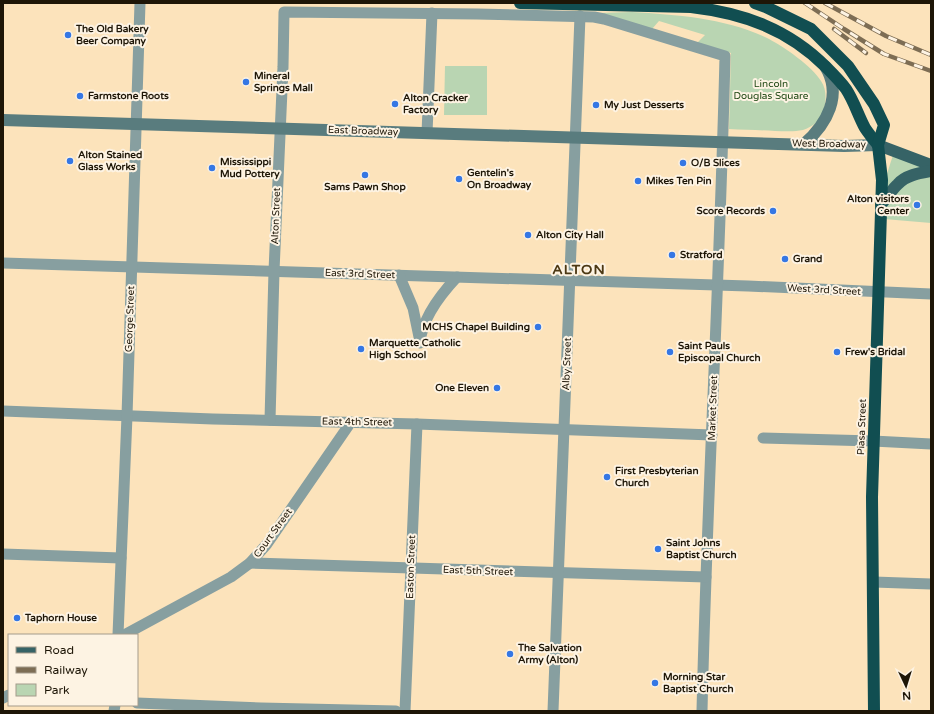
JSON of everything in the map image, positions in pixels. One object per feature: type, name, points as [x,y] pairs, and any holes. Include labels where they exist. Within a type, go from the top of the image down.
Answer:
[{"type":"highway","points":[[520,3],[691,7],[736,14],[772,28],[810,52],[846,89],[866,129],[878,145]]},
{"type":"highway","points":[[755,3],[811,29],[848,66],[874,104],[884,125],[878,145]]},
{"type":"highway","name":"Piasa Street","points":[[874,711],[874,582],[872,497],[882,180],[878,145]]},
{"type":"main road","name":"West Broadway","points":[[878,145],[931,165]]},
{"type":"main road","points":[[881,204],[888,198],[898,183],[909,176],[931,171]]},
{"type":"street","name":"George Street","points":[[118,634],[127,416],[140,3]]},
{"type":"street","name":"Alton Street","points":[[270,420],[284,12],[432,13]]},
{"type":"street","points":[[427,133],[432,13],[580,16]]},
{"type":"street","name":"Market Street","points":[[580,16],[604,19],[724,56],[723,141],[702,711]]},
{"type":"street","name":"Alby Street","points":[[553,711],[574,137],[580,16]]},
{"type":"street","points":[[804,144],[822,125],[832,105],[830,74],[824,65]]},
{"type":"street","name":"East Broadway","points":[[3,120],[723,141]]},
{"type":"street","name":"West Broadway","points":[[723,141],[878,145]]},
{"type":"street","name":"East 3rd Street","points":[[3,263],[717,285]]},
{"type":"street","points":[[399,275],[413,308],[420,343],[423,327],[436,302],[446,288],[457,277]]},
{"type":"street","name":"West 3rd Street","points":[[717,285],[931,294]]},
{"type":"street","name":"East 4th Street","points":[[3,411],[712,435]]},
{"type":"street","name":"Court Street","points":[[126,634],[231,577],[250,563],[267,544],[351,422]]},
{"type":"street","name":"Easton Street","points":[[405,711],[417,424]]},
{"type":"street","points":[[763,438],[931,444]]},
{"type":"street","points":[[3,554],[121,558]]},
{"type":"street","name":"East 5th Street","points":[[250,563],[706,577]]},
{"type":"street","points":[[874,582],[931,584]]},
{"type":"street","points":[[138,703],[261,710],[396,711]]},
{"type":"green space","name":"Lincoln Douglas Square","points":[[632,12],[684,16],[719,22],[736,26],[769,39],[805,63],[817,75],[826,95],[823,114],[813,125],[800,131],[729,129],[731,53],[697,43],[705,35],[659,21],[652,29],[600,13]]},
{"type":"green space","points":[[445,66],[487,66],[487,115],[444,115]]},
{"type":"green space","points":[[893,155],[931,169],[931,223],[884,219],[886,177]]},
{"type":"railway","points":[[805,3],[884,54],[931,71]]},
{"type":"railway","points":[[825,3],[886,36],[931,55]]},
{"type":"railway","points":[[834,29],[866,53]]},
{"type":"place","name":"The Old Bakery Beer Company","points":[[68,35]]},
{"type":"place","name":"Mineral Springs Mall","points":[[246,82]]},
{"type":"place","name":"Farmstone Roots","points":[[80,96]]},
{"type":"place","name":"Alton Cracker Factory","points":[[395,104]]},
{"type":"place","name":"My Just Desserts","points":[[596,105]]},
{"type":"place","name":"Alton Stained Glass Works","points":[[70,161]]},
{"type":"place","name":"O/B Slices","points":[[683,163]]},
{"type":"place","name":"Mississippi Mud Pottery","points":[[212,168]]},
{"type":"place","name":"Sams Pawn Shop","points":[[365,175]]},
{"type":"place","name":"Gentelin's On Broadway","points":[[459,179]]},
{"type":"place","name":"Mikes Ten Pin","points":[[638,181]]},
{"type":"place","name":"Alton visitors Center","points":[[917,205]]},
{"type":"place","name":"Score Records","points":[[773,211]]},
{"type":"place","name":"Alton City Hall","points":[[528,235]]},
{"type":"place","name":"Stratford","points":[[672,255]]},
{"type":"place","name":"Grand","points":[[785,259]]},
{"type":"place","name":"MCHS Chapel Building","points":[[538,327]]},
{"type":"place","name":"Marquette Catholic High School","points":[[361,349]]},
{"type":"place","name":"Saint Pauls Episcopal Church","points":[[670,352]]},
{"type":"place","name":"Frew's Bridal","points":[[837,352]]},
{"type":"place","name":"One Eleven","points":[[497,388]]},
{"type":"place","name":"First Presbyterian Church","points":[[607,477]]},
{"type":"place","name":"Saint Johns Baptist Church","points":[[658,549]]},
{"type":"place","name":"Taphorn House","points":[[17,618]]},
{"type":"place","name":"The Salvation Army (Alton)","points":[[510,654]]},
{"type":"place","name":"Morning Star Baptist Church","points":[[655,683]]},
{"type":"district","name":"ALTON","points":[[579,269]]}]
